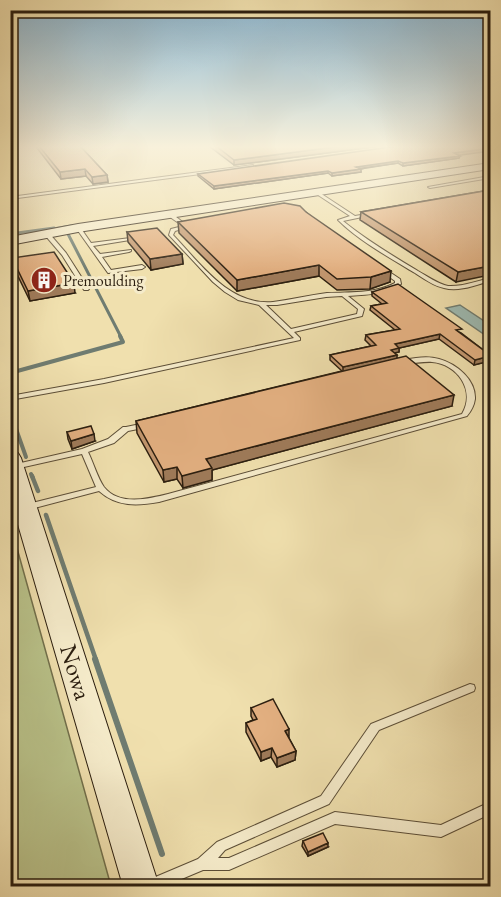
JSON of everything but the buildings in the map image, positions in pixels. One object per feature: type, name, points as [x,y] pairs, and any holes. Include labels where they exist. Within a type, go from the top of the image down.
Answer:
[{"type":"street","points":[[10,241],[78,228],[169,214],[274,202],[316,192],[350,188]]},
{"type":"street","name":"Nowa","points":[[12,463],[141,886]]},
{"type":"lane","points":[[10,198],[88,188]]},
{"type":"lane","points":[[316,192],[354,216]]},
{"type":"lane","points":[[376,213],[340,220],[380,250],[438,285],[452,288],[490,280]]},
{"type":"lane","points":[[169,214],[185,227]]},
{"type":"lane","points":[[194,226],[173,230],[171,235],[226,291],[240,299],[260,303],[327,295],[345,296],[398,284],[398,280],[373,263]]},
{"type":"lane","points":[[78,228],[110,272],[142,267]]},
{"type":"lane","points":[[46,234],[64,254],[86,289]]},
{"type":"lane","points":[[90,245],[145,236]]},
{"type":"lane","points":[[99,256],[129,251]]},
{"type":"lane","points":[[53,256],[64,254]]},
{"type":"lane","points":[[290,331],[360,315],[361,309],[345,296]]},
{"type":"lane","points":[[10,398],[104,381],[298,339],[260,303]]},
{"type":"lane","points":[[84,450],[101,488],[110,498],[125,502],[168,497],[465,415],[470,408],[472,402],[470,388],[459,373],[449,365],[430,360],[393,364]]},
{"type":"lane","points":[[12,463],[101,446],[126,429],[150,424]]},
{"type":"lane","points":[[26,507],[101,488]]},
{"type":"lane","points":[[151,886],[203,864],[221,846],[325,800],[375,727],[470,688]]},
{"type":"lane","points":[[203,864],[229,864],[335,818],[441,831],[490,808]]},
{"type":"green space","points":[[10,523],[111,886],[11,886]]},
{"type":"water","points":[[460,305],[490,325],[490,334],[485,335],[446,308]]},
{"type":"waterway","points":[[62,227],[74,225]]},
{"type":"waterway","points":[[42,230],[63,227]]},
{"type":"waterway","points":[[10,234],[54,228]]},
{"type":"waterway","points":[[67,232],[121,337]]},
{"type":"waterway","points":[[10,373],[123,342],[120,336]]},
{"type":"waterway","points":[[10,412],[26,457]]},
{"type":"waterway","points":[[32,476],[38,491]]},
{"type":"waterway","points":[[46,515],[96,660]]},
{"type":"waterway","points":[[95,659],[162,854]]},
{"type":"place","name":"Premoulding","points":[[44,280]]}]
